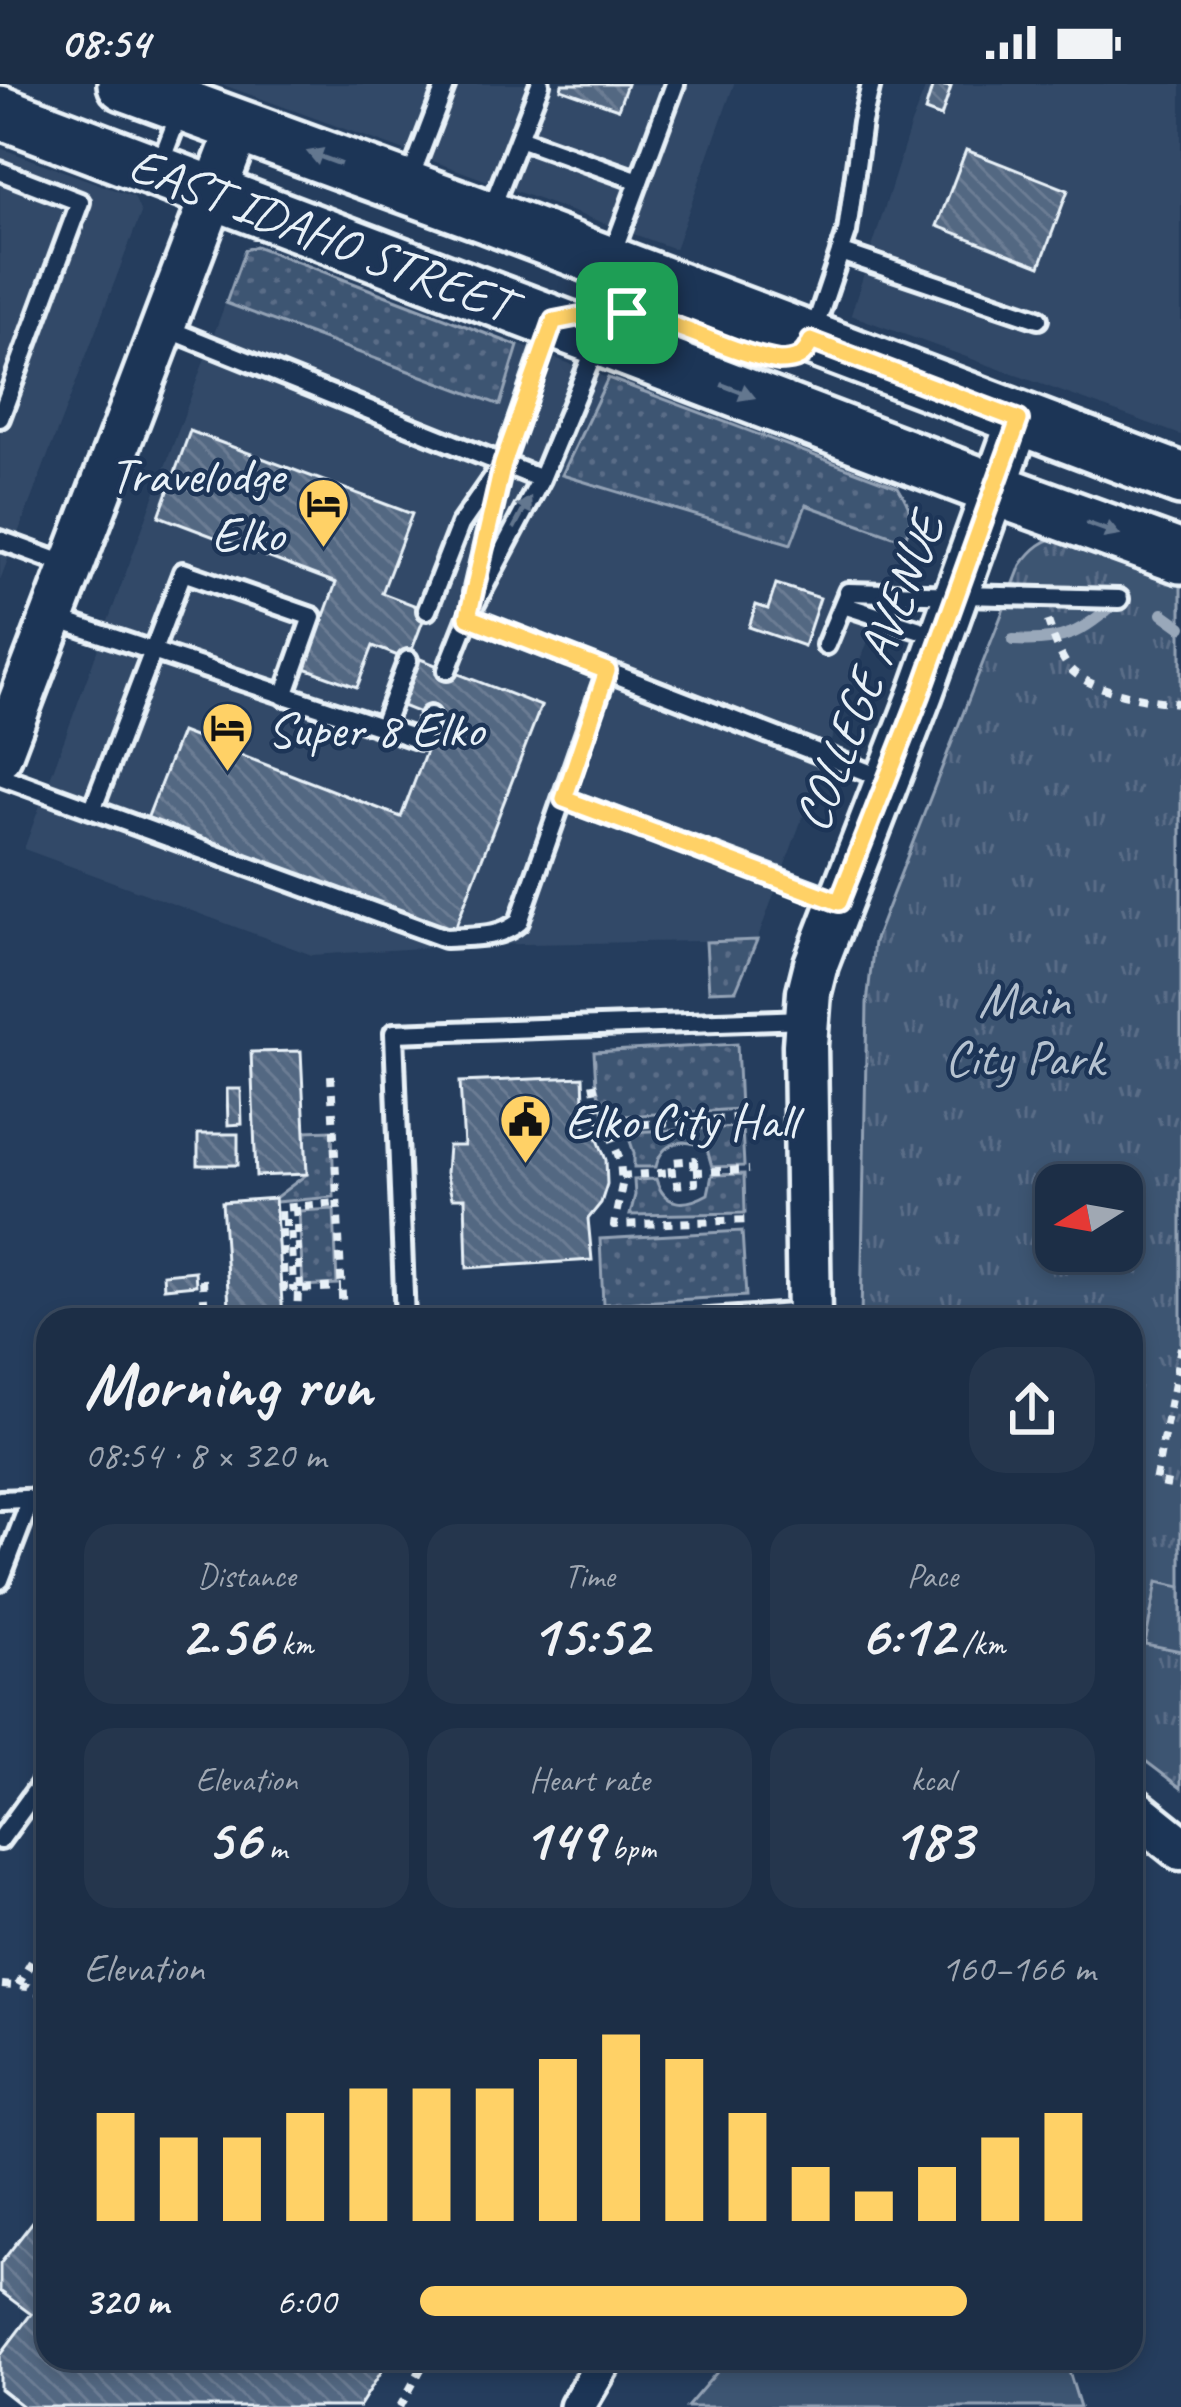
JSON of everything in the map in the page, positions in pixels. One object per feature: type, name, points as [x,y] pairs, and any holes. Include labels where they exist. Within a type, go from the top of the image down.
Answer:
[{"type":"main road","name":"EAST IDAHO STREET","points":[[124,84],[186,95],[239,127],[1181,479]]},
{"type":"main road","name":"EAST IDAHO STREET","points":[[0,112],[1181,557]]},
{"type":"main road","points":[[577,330],[596,313],[627,313],[779,361],[798,359],[811,341]]},
{"type":"street","points":[[0,755],[239,127]]},
{"type":"street","name":"COLLEGE AVENUE","points":[[809,1308],[806,1019],[816,964],[1019,420]]},
{"type":"street","points":[[1143,1818],[1181,1848]]},
{"type":"street","points":[[577,2407],[599,2370]]},
{"type":"lane","points":[[406,188],[446,84]]},
{"type":"lane","points":[[488,217],[540,84]]},
{"type":"lane","points":[[609,264],[675,84]]},
{"type":"lane","points":[[811,341],[851,211],[871,84]]},
{"type":"lane","points":[[157,170],[186,95]]},
{"type":"lane","points":[[519,139],[639,181]]},
{"type":"lane","points":[[0,171],[80,202],[0,418]]},
{"type":"lane","points":[[840,252],[1038,320]]},
{"type":"lane","points":[[163,327],[541,478]]},
{"type":"lane","points":[[427,610],[460,525],[503,464],[577,330]]},
{"type":"lane","points":[[447,670],[468,617],[541,478],[577,330]]},
{"type":"lane","points":[[468,617],[503,464]]},
{"type":"lane","points":[[0,540],[71,566]]},
{"type":"lane","points":[[92,808],[183,572],[312,617],[284,695]]},
{"type":"lane","points":[[826,645],[848,592],[1119,599]]},
{"type":"lane","points":[[843,605],[940,637]]},
{"type":"lane","points":[[468,617],[886,780]]},
{"type":"lane","points":[[52,618],[420,740],[430,716]]},
{"type":"lane","points":[[382,728],[408,660]]},
{"type":"lane","points":[[0,776],[445,938],[489,934],[514,928],[519,922],[607,671]]},
{"type":"lane","points":[[564,799],[839,902]]},
{"type":"lane","points":[[405,1308],[394,1033],[806,1019]]},
{"type":"lane","points":[[0,1500],[36,1499]]},
{"type":"lane","points":[[0,1580],[36,1505]]},
{"type":"lane","points":[[0,1840],[36,1790]]},
{"type":"path","points":[[1052,633],[1077,677],[1098,687],[1181,703]]},
{"type":"path","points":[[331,1076],[342,1308]]},
{"type":"path","points":[[593,1083],[599,1119],[617,1149],[621,1176],[614,1226],[750,1220]]},
{"type":"path","points":[[605,1127],[747,1117]]},
{"type":"path","points":[[621,1176],[672,1172],[673,1185],[695,1184],[694,1172],[748,1170]]},
{"type":"path","points":[[280,1288],[284,1288],[280,1208],[337,1203]]},
{"type":"path","points":[[296,1207],[298,1308]]},
{"type":"path","points":[[281,1223],[290,1223],[293,1288],[341,1287]]},
{"type":"path","points":[[202,1279],[205,1308]]},
{"type":"path","points":[[1181,1347],[1155,1483],[1181,1487]]},
{"type":"path","points":[[18,1985],[36,1954]]},
{"type":"path","points":[[2,1985],[36,1993]]},
{"type":"path","points":[[405,2405],[421,2370]]},
{"type":"shaded area","points":[[221,84],[734,84],[675,249]]},
{"type":"shaded area","points":[[927,84],[1181,84],[1181,435],[851,315]]},
{"type":"shaded area","points":[[0,148],[134,197],[141,213],[0,580]]},
{"type":"shaded area","points":[[256,246],[898,487],[910,505],[911,525],[757,940],[467,945],[312,955],[24,849],[245,250]]},
{"type":"green space","points":[[256,246],[518,346],[500,405],[226,303],[245,250]]},
{"type":"green space","points":[[608,378],[898,487],[910,513],[904,540],[806,505],[791,544],[562,475]]},
{"type":"green space","name":"Main City Park","points":[[1065,535],[1181,574],[1181,1788],[1143,1759],[1143,1308],[861,1308],[867,1003],[874,942],[1021,565],[1030,554]]},
{"type":"green space","points":[[757,940],[736,990],[709,991],[706,942]]},
{"type":"green space","points":[[737,1044],[740,1109],[605,1117],[594,1052]]},
{"type":"green space","points":[[742,1127],[744,1166],[712,1167],[707,1149],[683,1142],[663,1151],[656,1167],[634,1167],[627,1132]]},
{"type":"green space","points":[[332,1130],[334,1197],[275,1202],[307,1174],[305,1131]]},
{"type":"green space","points":[[744,1174],[745,1213],[630,1215],[634,1180],[656,1179],[664,1195],[684,1202],[708,1194],[712,1175]]},
{"type":"green space","points":[[334,1209],[337,1284],[303,1286],[299,1211]]},
{"type":"green space","points":[[742,1231],[746,1296],[603,1304],[600,1239]]},
{"type":"green space","points":[[1157,1582],[1181,1587],[1181,1651],[1145,1644]]},
{"type":"green space","points":[[719,2370],[1069,2370],[1080,2407],[687,2407]]},
{"type":"building","points":[[562,84],[627,84],[618,109],[561,89]]},
{"type":"building","points":[[933,84],[951,87],[941,117],[925,111]]},
{"type":"building","points":[[966,150],[1068,190],[1040,266],[937,226]]},
{"type":"building","name":"Travelodge Elko","points":[[190,431],[412,514],[382,593],[427,610],[408,660],[373,646],[357,687],[305,668],[336,583],[159,516]]},
{"type":"building","points":[[776,584],[820,598],[804,646],[749,627],[756,605],[768,609]]},
{"type":"building","name":"Super 8 Elko","points":[[415,657],[541,706],[452,936],[147,819],[181,732],[401,817],[438,720],[397,704]]},
{"type":"building","points":[[301,1051],[307,1174],[256,1176],[251,1052]]},
{"type":"building","name":"Elko City Hall","points":[[583,1077],[585,1126],[597,1137],[606,1160],[607,1184],[601,1203],[588,1219],[592,1260],[467,1268],[465,1198],[452,1198],[446,1173],[448,1146],[464,1146],[460,1082]]},
{"type":"building","points":[[227,1089],[241,1089],[242,1124],[228,1125]]},
{"type":"building","points":[[198,1134],[238,1134],[238,1165],[198,1165]]},
{"type":"building","points":[[275,1198],[282,1308],[229,1308],[222,1202]]},
{"type":"building","points":[[195,1271],[196,1285],[164,1288],[163,1274]]},
{"type":"building","points":[[36,2218],[36,2370],[382,2370],[359,2407],[23,2407],[0,2389],[0,2355],[31,2314],[0,2291],[0,2264]]},
{"type":"waterway","points":[[1013,640],[1071,634],[1118,600]]},
{"type":"waterway","points":[[1163,614],[1181,627]]},
{"type":"place","name":"Travelodge Elko","points":[[323,549]]},
{"type":"place","name":"Super 8 Elko","points":[[228,774]]},
{"type":"place","name":"Elko City Hall","points":[[526,1166]]},
{"type":"route","points":[[627,313],[779,361],[798,359],[811,341],[1019,420],[921,693],[839,902],[564,799],[607,671],[468,617],[503,464],[554,321],[627,313]]}]
